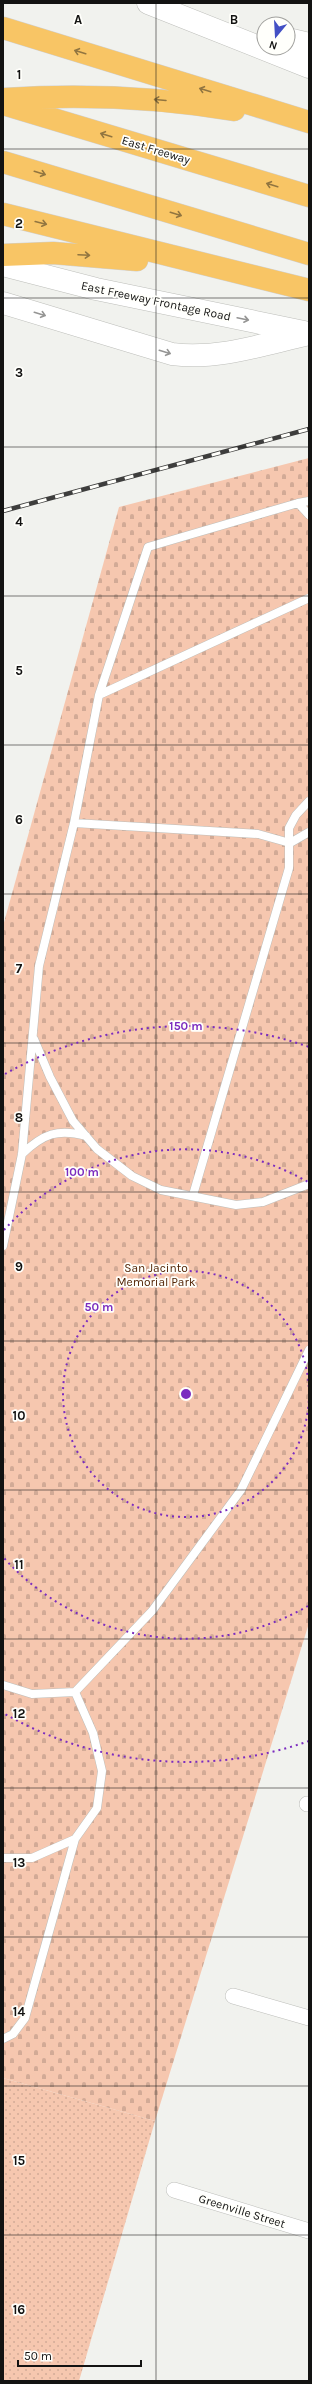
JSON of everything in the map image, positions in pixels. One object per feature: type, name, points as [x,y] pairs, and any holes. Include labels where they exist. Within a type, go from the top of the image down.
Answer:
[{"type":"highway","points":[[3,28],[309,122]]},
{"type":"highway","points":[[3,99],[72,95],[178,102],[248,113],[309,127]]},
{"type":"highway","name":"East Freeway","points":[[3,104],[309,196]]},
{"type":"highway","points":[[3,162],[309,254]]},
{"type":"highway","points":[[3,214],[309,290]]},
{"type":"highway","points":[[3,255],[53,253],[110,256],[184,266],[288,285]]},
{"type":"main road","points":[[149,3],[256,31]]},
{"type":"main road","points":[[149,3],[309,67]]},
{"type":"main road","points":[[296,41],[309,44]]},
{"type":"main road","name":"East Freeway Frontage Road","points":[[3,265],[96,289],[309,333]]},
{"type":"main road","points":[[3,303],[172,354],[195,357],[218,354],[309,333]]},
{"type":"street","points":[[233,1996],[309,2018]]},
{"type":"street","name":"Greenville Street","points":[[174,2190],[309,2231]]},
{"type":"lane","points":[[3,1246],[22,1154],[34,1039],[39,966],[74,823],[99,695],[148,547],[309,500]]},
{"type":"lane","points":[[298,503],[309,515]]},
{"type":"lane","points":[[99,695],[309,598]]},
{"type":"lane","points":[[193,1195],[289,868],[289,828],[296,815],[309,801]]},
{"type":"lane","points":[[74,823],[258,834],[290,843],[309,832]]},
{"type":"lane","points":[[34,1039],[50,1077],[74,1122],[97,1148],[132,1176],[161,1190],[193,1195],[236,1205],[263,1202],[309,1184]]},
{"type":"lane","points":[[22,1154],[35,1141],[51,1134],[69,1131],[86,1136]]},
{"type":"lane","points":[[3,1685],[32,1694],[75,1692],[152,1611],[241,1490],[309,1350]]},
{"type":"lane","points":[[3,2039],[13,2034],[25,2018],[75,1839],[97,1808],[102,1771],[93,1733],[75,1692]]},
{"type":"lane","points":[[3,1858],[32,1858],[75,1839]]},
{"type":"green space","name":"San Jacinto Memorial Park","points":[[309,458],[309,1623],[155,2121],[3,2078],[3,926],[119,507]]},
{"type":"green space","points":[[3,2078],[155,2121],[79,2381],[3,2381]]},
{"type":"railway","points":[[3,511],[309,429]]}]
